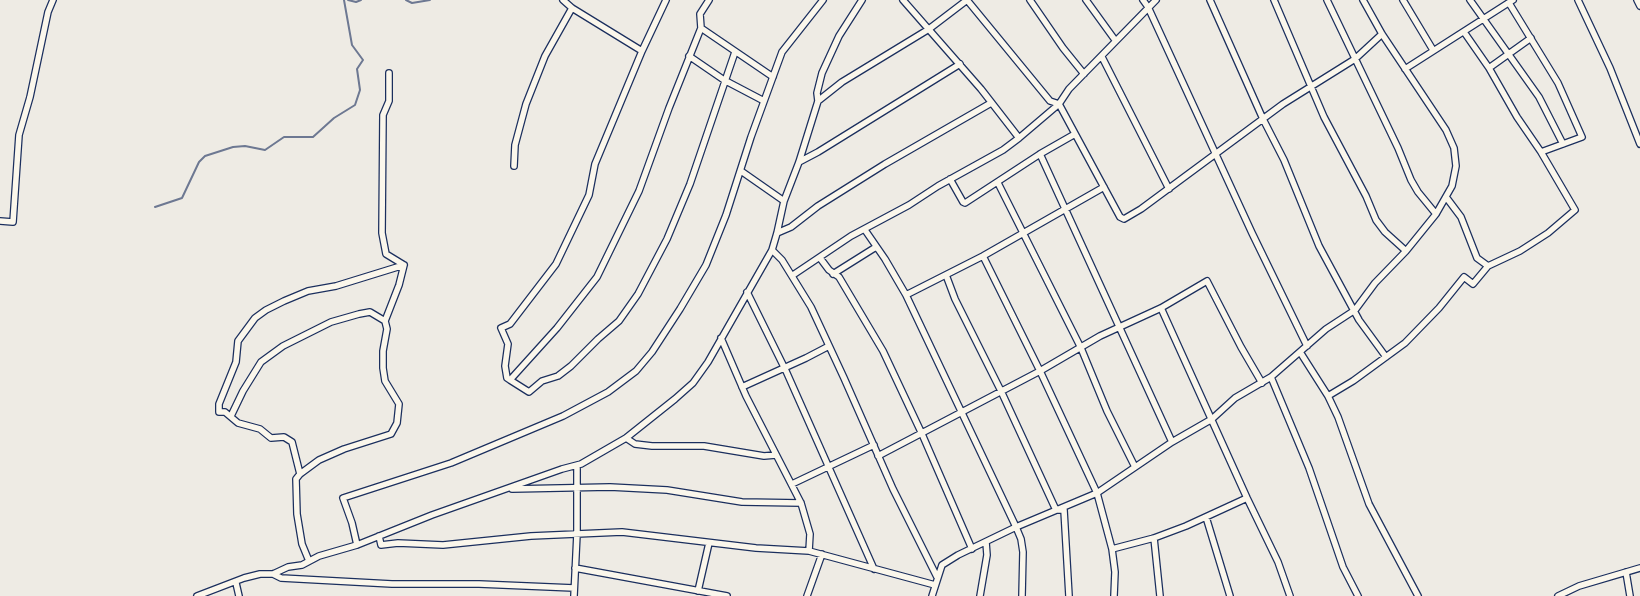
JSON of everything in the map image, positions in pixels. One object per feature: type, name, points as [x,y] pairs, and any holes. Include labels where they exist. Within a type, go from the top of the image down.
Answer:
[{"type":"street","points":[[0,221],[13,222],[19,135],[30,97],[48,12],[53,0]]},
{"type":"street","points":[[563,0],[572,8],[642,51]]},
{"type":"street","points":[[666,0],[642,51],[595,164],[589,195],[556,264],[510,324],[501,328],[508,344],[504,366],[507,378],[529,392],[542,381],[558,376],[571,366],[598,339],[619,321],[638,294],[667,239],[690,184],[724,80],[735,52]]},
{"type":"street","points":[[510,380],[557,328],[597,277],[639,191],[689,56],[701,28],[700,14],[709,0]]},
{"type":"street","points":[[357,545],[352,523],[343,498],[451,463],[563,416],[608,392],[636,370],[656,346],[706,265],[726,215],[782,52],[823,0]]},
{"type":"street","points":[[197,596],[236,583],[244,578],[260,574],[273,574],[288,567],[302,565],[309,561],[357,545],[506,489],[562,469],[577,466],[626,438],[693,383],[708,362],[772,250],[784,201],[818,101],[817,93],[822,73],[839,36],[862,0]]},
{"type":"street","points":[[903,0],[960,64],[1019,138]]},
{"type":"street","points":[[818,101],[842,82],[929,29],[967,0],[1050,101],[1059,104],[1120,217],[1124,219],[1169,189],[1283,104],[1312,87],[1355,58],[1382,34]]},
{"type":"street","points":[[1030,0],[1063,48],[1084,74]]},
{"type":"street","points":[[1086,0],[1115,40]]},
{"type":"street","points":[[1143,0],[1148,7],[1255,239],[1307,346]]},
{"type":"street","points":[[793,275],[851,236],[865,230],[1003,150],[1019,138],[1059,104],[1069,89],[1102,56],[1115,40],[1156,0]]},
{"type":"street","points":[[1210,0],[1263,119],[1284,160],[1319,246],[1339,286],[1355,310],[1359,320],[1386,357]]},
{"type":"street","points":[[1274,0],[1324,117],[1366,196],[1376,220],[1384,232],[1406,252]]},
{"type":"street","points":[[1327,0],[1411,180],[1418,192],[1436,214]]},
{"type":"street","points":[[932,596],[942,565],[958,554],[972,549],[1016,527],[1097,493],[1172,442],[1212,419],[1235,398],[1271,377],[1326,329],[1355,310],[1375,283],[1406,252],[1436,214],[1452,186],[1456,166],[1454,148],[1446,130],[1382,34],[1363,0]]},
{"type":"street","points":[[1403,0],[1433,50]]},
{"type":"street","points":[[1470,0],[1539,97],[1563,144]]},
{"type":"street","points":[[1578,0],[1610,68],[1640,144]]},
{"type":"street","points":[[1637,0],[1640,6]]},
{"type":"street","points":[[1405,69],[1433,50],[1464,32],[1499,7],[1511,2],[1558,83],[1582,136],[1541,152]]},
{"type":"street","points":[[514,166],[515,145],[526,104],[545,56],[572,8]]},
{"type":"street","points":[[701,28],[773,77]]},
{"type":"street","points":[[1328,396],[1353,381],[1405,343],[1439,308],[1464,277],[1473,284],[1488,266],[1520,251],[1548,233],[1575,210],[1541,152],[1517,118],[1489,68],[1464,32]]},
{"type":"street","points":[[1489,68],[1531,38]]},
{"type":"street","points":[[689,56],[724,80],[764,101]]},
{"type":"street","points":[[1102,56],[1169,189]]},
{"type":"street","points":[[798,162],[818,152],[960,64]]},
{"type":"street","points":[[389,73],[389,101],[383,115],[382,233],[386,254],[404,265]]},
{"type":"street","points":[[777,233],[791,227],[818,206],[885,164],[991,103]]},
{"type":"street","points":[[950,180],[962,202],[965,203],[998,183],[1040,154],[1075,134]]},
{"type":"street","points":[[1040,154],[1172,442]]},
{"type":"street","points":[[741,171],[784,201]]},
{"type":"street","points":[[998,183],[1081,348],[1107,411],[1135,467]]},
{"type":"street","points":[[906,295],[983,256],[1104,187]]},
{"type":"street","points":[[1446,197],[1461,217],[1477,258],[1488,266]]},
{"type":"street","points":[[865,230],[906,295],[1016,527],[1021,539],[1023,552],[1022,596]]},
{"type":"street","points":[[832,274],[876,247]]},
{"type":"street","points":[[772,250],[782,260],[793,275],[811,307],[878,456],[937,577]]},
{"type":"street","points":[[983,256],[1040,371],[1097,493],[1112,548],[1115,572],[1114,596]]},
{"type":"street","points":[[820,258],[832,274],[839,277],[883,351],[922,434],[972,549]]},
{"type":"street","points":[[309,561],[302,544],[297,514],[296,479],[300,474],[319,460],[344,448],[391,434],[397,424],[399,404],[385,381],[383,351],[387,329],[385,320],[399,285],[404,265]]},
{"type":"street","points":[[300,474],[292,442],[284,437],[271,438],[260,429],[238,423],[225,412],[219,412],[219,404],[236,362],[238,342],[256,318],[266,310],[284,301],[308,291],[336,286],[404,265]]},
{"type":"street","points":[[946,275],[958,305],[1001,391],[1056,510]]},
{"type":"street","points":[[878,456],[1040,371],[1100,336],[1161,308],[1207,281],[1241,347],[1262,382]]},
{"type":"street","points":[[747,292],[784,367],[874,569]]},
{"type":"street","points":[[1161,308],[1247,498],[1278,562],[1290,596]]},
{"type":"street","points":[[231,416],[243,391],[261,362],[283,346],[331,322],[359,314],[370,312],[385,320]]},
{"type":"street","points":[[721,338],[742,387],[801,503],[810,534],[809,551]]},
{"type":"street","points":[[742,387],[829,346]]},
{"type":"street","points":[[1300,352],[1328,396],[1338,417],[1369,504],[1418,596]]},
{"type":"street","points":[[1271,377],[1309,468],[1343,568],[1358,596]]},
{"type":"street","points":[[626,438],[635,444],[704,446],[764,456],[776,455]]},
{"type":"street","points":[[792,484],[874,445]]},
{"type":"street","points":[[574,596],[577,534],[577,466]]},
{"type":"street","points":[[506,489],[578,487],[667,490],[742,502],[801,503]]},
{"type":"street","points":[[1112,548],[1154,538],[1206,517],[1247,498]]},
{"type":"street","points":[[1056,510],[1064,510],[1065,516],[1069,596]]},
{"type":"street","points":[[1206,517],[1230,596]]},
{"type":"street","points":[[378,536],[381,545],[398,543],[443,545],[531,536],[622,532],[709,543],[809,551],[935,585]]},
{"type":"street","points":[[1154,538],[1160,596]]},
{"type":"street","points":[[980,596],[987,555],[986,542]]},
{"type":"street","points":[[698,591],[709,543]]},
{"type":"street","points":[[807,596],[822,554]]},
{"type":"street","points":[[575,568],[727,596]]},
{"type":"street","points":[[1558,596],[1570,594],[1579,586],[1640,568]]},
{"type":"street","points":[[1626,572],[1630,596]]},
{"type":"street","points":[[273,574],[281,578],[392,584],[479,584],[574,588]]},
{"type":"street","points":[[236,583],[239,596]]},
{"type":"waterway","points":[[155,207],[182,198],[199,162],[205,156],[233,147],[245,146],[265,150],[284,137],[313,137],[334,118],[355,105],[360,90],[357,69],[363,60],[352,45],[344,0]]},
{"type":"waterway","points":[[348,0],[356,2],[361,0]]},
{"type":"waterway","points":[[406,0],[412,3],[430,0]]}]
